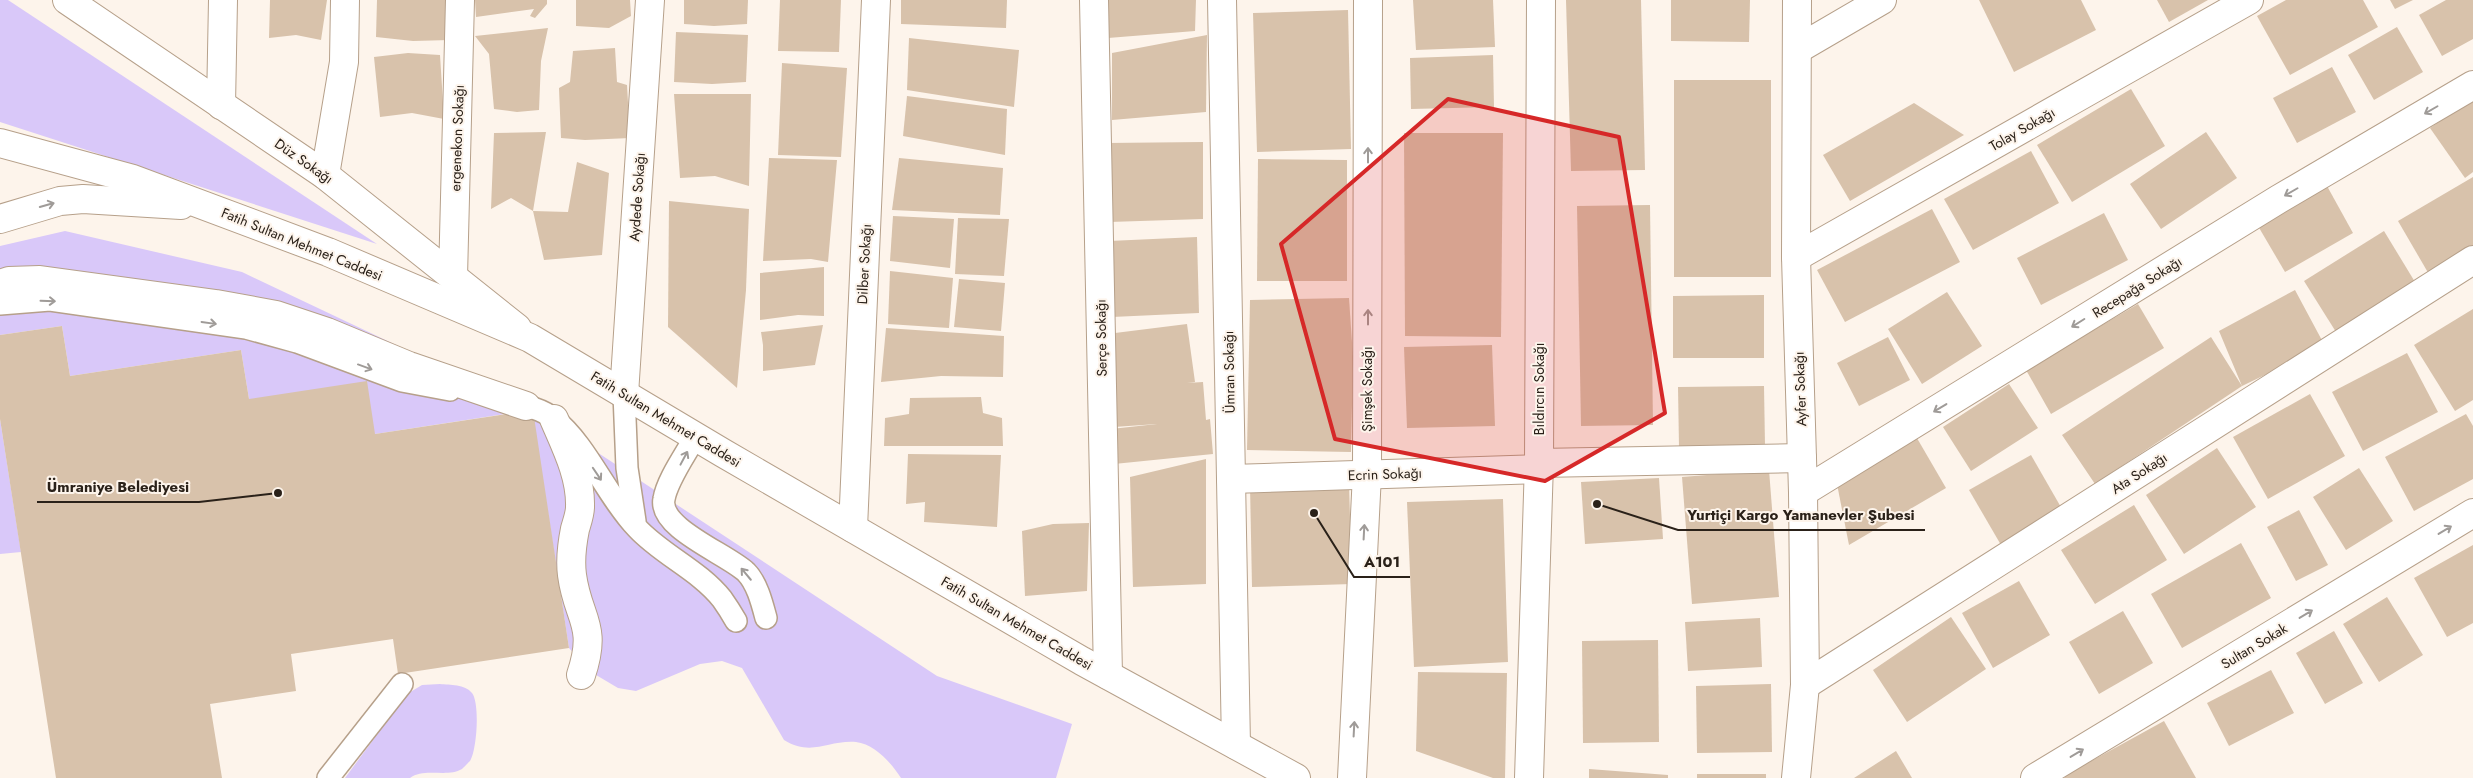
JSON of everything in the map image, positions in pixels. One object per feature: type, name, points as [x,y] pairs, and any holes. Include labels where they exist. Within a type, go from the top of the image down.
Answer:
[{"type":"street","name":"Düz Sokağı","points":[[67,0],[325,175],[530,338]]},
{"type":"street","points":[[221,105],[223,0]]},
{"type":"street","points":[[325,175],[344,62],[345,0]]},
{"type":"street","name":"ergenekon Sokağı","points":[[453,277],[460,0]]},
{"type":"street","name":"Aydede Sokağı","points":[[624,394],[650,0]]},
{"type":"street","name":"Dilber Sokağı","points":[[853,528],[876,0]]},
{"type":"street","name":"Serçe Sokağı","points":[[1094,0],[1108,675]]},
{"type":"street","name":"Ümran Sokağı","points":[[1222,0],[1236,745]]},
{"type":"street","name":"Şimşek Sokağı","points":[[1352,778],[1367,474],[1368,0]]},
{"type":"street","name":"Bıldırcın Sokağı","points":[[1529,778],[1539,466],[1541,0]]},
{"type":"street","name":"Ayfer Sokağı","points":[[1796,778],[1805,686],[1803,492],[1796,257],[1797,0]]},
{"type":"street","points":[[1798,49],[1882,0]]},
{"type":"street","name":"Tolay Sokağı","points":[[1796,257],[2249,0]]},
{"type":"street","name":"Recepağa Sokağı","points":[[1803,492],[2279,199],[2473,85]]},
{"type":"street","name":"Fatih Sultan Mehmet Caddesi","points":[[0,143],[133,179],[328,252],[530,338],[695,437],[1108,675],[1296,778]]},
{"type":"street","points":[[0,219],[60,201],[82,199],[209,207]]},
{"type":"street","name":"Ata Sokağı","points":[[1805,686],[2473,260]]},
{"type":"street","points":[[0,284],[9,281],[40,280],[216,304],[276,315],[327,332],[409,366],[526,406]]},
{"type":"street","points":[[554,419],[574,468],[580,490],[580,509],[571,556],[572,577],[587,624],[588,650],[581,675]]},
{"type":"street","name":"Ecrin Sokağı","points":[[1231,479],[1539,466],[1802,458]]},
{"type":"street","name":"Sultan Sokak","points":[[2035,778],[2473,513]]},
{"type":"lane","points":[[0,304],[50,300],[246,328],[297,342],[402,381],[539,409],[554,419],[570,435],[636,527],[661,551],[707,585],[721,598],[736,621]]},
{"type":"lane","points":[[624,394],[627,468],[636,527]]},
{"type":"lane","points":[[695,437],[669,486],[664,498],[664,509],[669,520],[683,531],[730,558],[748,574],[758,592],[766,618]]},
{"type":"lane","points":[[328,778],[402,684]]},
{"type":"highlighted area","points":[[1448,99],[1619,137],[1665,413],[1545,481],[1335,439],[1281,244]]},
{"type":"shaded area","points":[[0,0],[8,0],[377,244],[0,122]]},
{"type":"shaded area","points":[[65,231],[242,272],[533,410],[937,676],[1072,724],[1056,778],[901,778],[893,767],[870,746],[856,742],[811,748],[794,745],[784,740],[742,668],[722,661],[700,664],[636,691],[618,688],[591,672],[569,648],[532,410],[375,434],[249,399],[241,350],[70,376],[62,326],[0,335],[0,246]]},
{"type":"shaded area","points":[[0,419],[21,552],[0,554]]},
{"type":"shaded area","points":[[440,684],[465,688],[472,693],[474,698],[477,727],[474,747],[470,761],[462,769],[450,773],[422,773],[410,778],[345,778],[407,694],[422,685]]},
{"type":"building","points":[[270,0],[327,0],[321,40],[296,35],[269,38]]},
{"type":"building","points":[[377,0],[447,0],[450,40],[413,41],[376,37]]},
{"type":"building","points":[[475,0],[547,0],[547,4],[535,18],[530,16],[534,9],[476,17]]},
{"type":"building","points":[[576,0],[630,0],[631,16],[609,28],[576,26]]},
{"type":"building","points":[[684,0],[748,0],[747,24],[714,26],[684,24]]},
{"type":"building","points":[[780,0],[841,0],[839,52],[778,51]]},
{"type":"building","points":[[901,0],[1007,0],[1006,28],[901,24]]},
{"type":"building","points":[[1109,0],[1196,0],[1195,31],[1108,38]]},
{"type":"building","points":[[1413,0],[1493,0],[1495,47],[1416,50]]},
{"type":"building","points":[[1566,0],[1641,0],[1645,170],[1571,171]]},
{"type":"building","points":[[1671,0],[1750,0],[1749,42],[1671,41]]},
{"type":"building","points":[[1979,0],[2081,0],[2096,30],[2014,72]]},
{"type":"building","points":[[2157,0],[2208,0],[2169,22]]},
{"type":"building","points":[[2286,0],[2363,0],[2378,27],[2290,75],[2257,16]]},
{"type":"building","points":[[2390,0],[2413,0],[2395,9]]},
{"type":"building","points":[[2446,0],[2473,0],[2473,39],[2442,56],[2419,15]]},
{"type":"building","points":[[1348,10],[1351,149],[1257,152],[1253,13]]},
{"type":"building","points":[[2397,27],[2423,72],[2374,100],[2348,55]]},
{"type":"building","points":[[548,28],[541,61],[539,110],[517,112],[494,109],[489,54],[475,36]]},
{"type":"building","points":[[676,32],[748,35],[746,82],[712,84],[674,82]]},
{"type":"building","points":[[1207,35],[1206,112],[1112,120],[1112,53]]},
{"type":"building","points":[[909,38],[1019,50],[1014,107],[907,90]]},
{"type":"building","points":[[615,48],[617,82],[627,85],[630,138],[585,140],[561,138],[559,88],[570,82],[573,51]]},
{"type":"building","points":[[408,53],[440,55],[444,119],[412,113],[380,117],[374,57]]},
{"type":"building","points":[[1493,55],[1494,107],[1411,109],[1410,58]]},
{"type":"building","points":[[782,63],[847,68],[841,157],[778,155]]},
{"type":"building","points":[[2332,67],[2356,112],[2297,143],[2273,98]]},
{"type":"building","points":[[1674,80],[1771,80],[1771,277],[1674,277]]},
{"type":"building","points":[[2131,89],[2165,146],[2072,202],[2037,145]]},
{"type":"building","points":[[674,94],[751,94],[749,186],[715,176],[680,178]]},
{"type":"building","points":[[907,96],[1007,109],[1005,155],[903,136]]},
{"type":"building","points":[[2473,99],[2473,172],[2465,178],[2430,128]]},
{"type":"building","points":[[1914,103],[1964,135],[1850,201],[1823,155]]},
{"type":"building","points":[[546,132],[533,211],[511,198],[491,209],[494,133]]},
{"type":"building","points":[[2206,132],[2237,178],[2161,229],[2130,184]]},
{"type":"building","points":[[1404,133],[1503,133],[1501,337],[1405,336]]},
{"type":"building","points":[[1203,142],[1203,219],[1109,222],[1106,143]]},
{"type":"building","points":[[2031,151],[2059,203],[1973,250],[1944,199]]},
{"type":"building","points":[[769,158],[837,160],[828,262],[811,259],[763,261]]},
{"type":"building","points":[[899,158],[1003,168],[1000,215],[892,210]]},
{"type":"building","points":[[1258,159],[1347,160],[1347,281],[1257,281]]},
{"type":"building","points":[[577,162],[609,173],[602,255],[544,260],[533,211],[568,212]]},
{"type":"building","points":[[2473,177],[2473,251],[2430,276],[2398,221]]},
{"type":"building","points":[[2327,186],[2353,233],[2285,272],[2258,226]]},
{"type":"building","points":[[669,201],[749,209],[746,290],[737,388],[668,327]]},
{"type":"building","points":[[1650,205],[1653,425],[1581,426],[1577,206]]},
{"type":"building","points":[[1932,209],[1960,262],[1845,322],[1817,270]]},
{"type":"building","points":[[2104,213],[2128,260],[2041,305],[2017,258]]},
{"type":"building","points":[[893,216],[954,219],[950,268],[890,261]]},
{"type":"building","points":[[958,218],[1009,219],[1004,276],[955,274]]},
{"type":"building","points":[[2384,231],[2415,282],[2336,332],[2304,281]]},
{"type":"building","points":[[1197,237],[1199,313],[1112,317],[1109,241]]},
{"type":"building","points":[[824,267],[824,316],[798,315],[760,320],[760,273]]},
{"type":"building","points":[[890,271],[953,278],[949,328],[888,324]]},
{"type":"building","points":[[959,279],[1005,283],[1001,331],[954,327]]},
{"type":"building","points":[[2295,290],[2325,346],[2242,386],[2219,331]]},
{"type":"building","points":[[1947,292],[1982,346],[1922,384],[1888,329]]},
{"type":"building","points":[[1764,295],[1764,358],[1673,358],[1673,296]]},
{"type":"building","points":[[1349,298],[1353,357],[1351,452],[1247,450],[1250,300]]},
{"type":"building","points":[[2138,304],[2164,348],[2051,414],[2026,370]]},
{"type":"building","points":[[2473,309],[2473,400],[2455,411],[2414,345]]},
{"type":"building","points":[[1187,324],[1195,382],[1187,383],[1203,382],[1206,420],[1210,419],[1213,454],[1114,464],[1111,429],[1157,424],[1114,427],[1107,334]]},
{"type":"building","points":[[823,325],[815,365],[763,371],[761,332]]},
{"type":"building","points":[[62,326],[70,376],[241,350],[249,399],[367,381],[375,434],[533,410],[569,648],[398,674],[393,639],[291,654],[296,691],[210,704],[222,778],[56,778],[0,419],[0,335]]},
{"type":"building","points":[[886,328],[1004,336],[1003,377],[941,376],[881,382]]},
{"type":"building","points":[[1888,337],[1910,380],[1859,406],[1837,363]]},
{"type":"building","points":[[2211,337],[2242,386],[2095,484],[2062,435]]},
{"type":"building","points":[[1492,345],[1495,426],[1407,428],[1404,347]]},
{"type":"building","points":[[2407,353],[2438,412],[2363,451],[2332,392]]},
{"type":"building","points":[[2009,384],[2038,428],[1971,471],[1943,427]]},
{"type":"building","points":[[1764,386],[1765,446],[1679,447],[1678,387]]},
{"type":"building","points":[[2310,394],[2345,456],[2268,499],[2233,437]]},
{"type":"building","points":[[981,397],[983,413],[1002,418],[1003,446],[884,446],[885,418],[909,414],[910,398]]},
{"type":"building","points":[[2466,414],[2473,426],[2473,479],[2414,511],[2385,457]]},
{"type":"building","points":[[1914,433],[1946,488],[1849,545],[1836,479]]},
{"type":"building","points":[[2217,448],[2256,507],[2184,554],[2146,495]]},
{"type":"building","points":[[908,454],[1001,455],[997,527],[924,522],[925,502],[906,504]]},
{"type":"building","points":[[2031,455],[2062,509],[2001,545],[1969,490]]},
{"type":"building","points":[[1206,459],[1206,584],[1133,587],[1130,477]]},
{"type":"building","points":[[2359,468],[2393,521],[2346,550],[2313,497]]},
{"type":"building","points":[[1769,470],[1779,597],[1692,604],[1682,477]]},
{"type":"building","points":[[1659,478],[1663,539],[1585,544],[1581,482]]},
{"type":"building","points":[[1349,483],[1352,584],[1252,587],[1250,485]]},
{"type":"building","points":[[1503,499],[1508,662],[1414,667],[1407,502]]},
{"type":"building","points":[[2134,505],[2167,560],[2095,604],[2061,550]]},
{"type":"building","points":[[2299,510],[2328,565],[2296,581],[2267,527]]},
{"type":"building","points":[[1089,523],[1087,591],[1025,596],[1022,531],[1053,524]]},
{"type":"building","points":[[2241,543],[2271,598],[2182,648],[2151,594]]},
{"type":"building","points":[[2473,545],[2473,623],[2447,637],[2414,578]]},
{"type":"building","points":[[2019,581],[2050,635],[1993,668],[1962,613]]},
{"type":"building","points":[[2387,597],[2423,655],[2379,682],[2343,624]]},
{"type":"building","points":[[2123,611],[2153,663],[2099,694],[2069,642]]},
{"type":"building","points":[[1951,617],[1986,669],[1907,722],[1873,670]]},
{"type":"building","points":[[1760,618],[1762,667],[1688,671],[1685,622]]},
{"type":"building","points":[[2334,631],[2363,683],[2325,704],[2296,653]]},
{"type":"building","points":[[1658,640],[1659,742],[1583,743],[1582,641]]},
{"type":"building","points":[[2271,670],[2294,713],[2229,746],[2207,703]]},
{"type":"building","points":[[1418,672],[1507,673],[1505,778],[1493,778],[1416,751]]},
{"type":"building","points":[[1771,684],[1772,752],[1697,753],[1696,686]]},
{"type":"building","points":[[2164,721],[2196,778],[2065,778],[2064,776]]},
{"type":"building","points":[[1896,751],[1912,778],[1854,778]]},
{"type":"building","points":[[1589,769],[1668,775],[1668,778],[1589,778]]},
{"type":"building","points":[[1697,774],[1766,774],[1766,778],[1697,778]]},
{"type":"place","name":"Ümraniye Belediyesi","points":[[278,493]]},
{"type":"place","name":"Yurtiçi Kargo Yamanevler Şubesi","points":[[1597,504]]},
{"type":"place","name":"A101","points":[[1314,513]]}]
